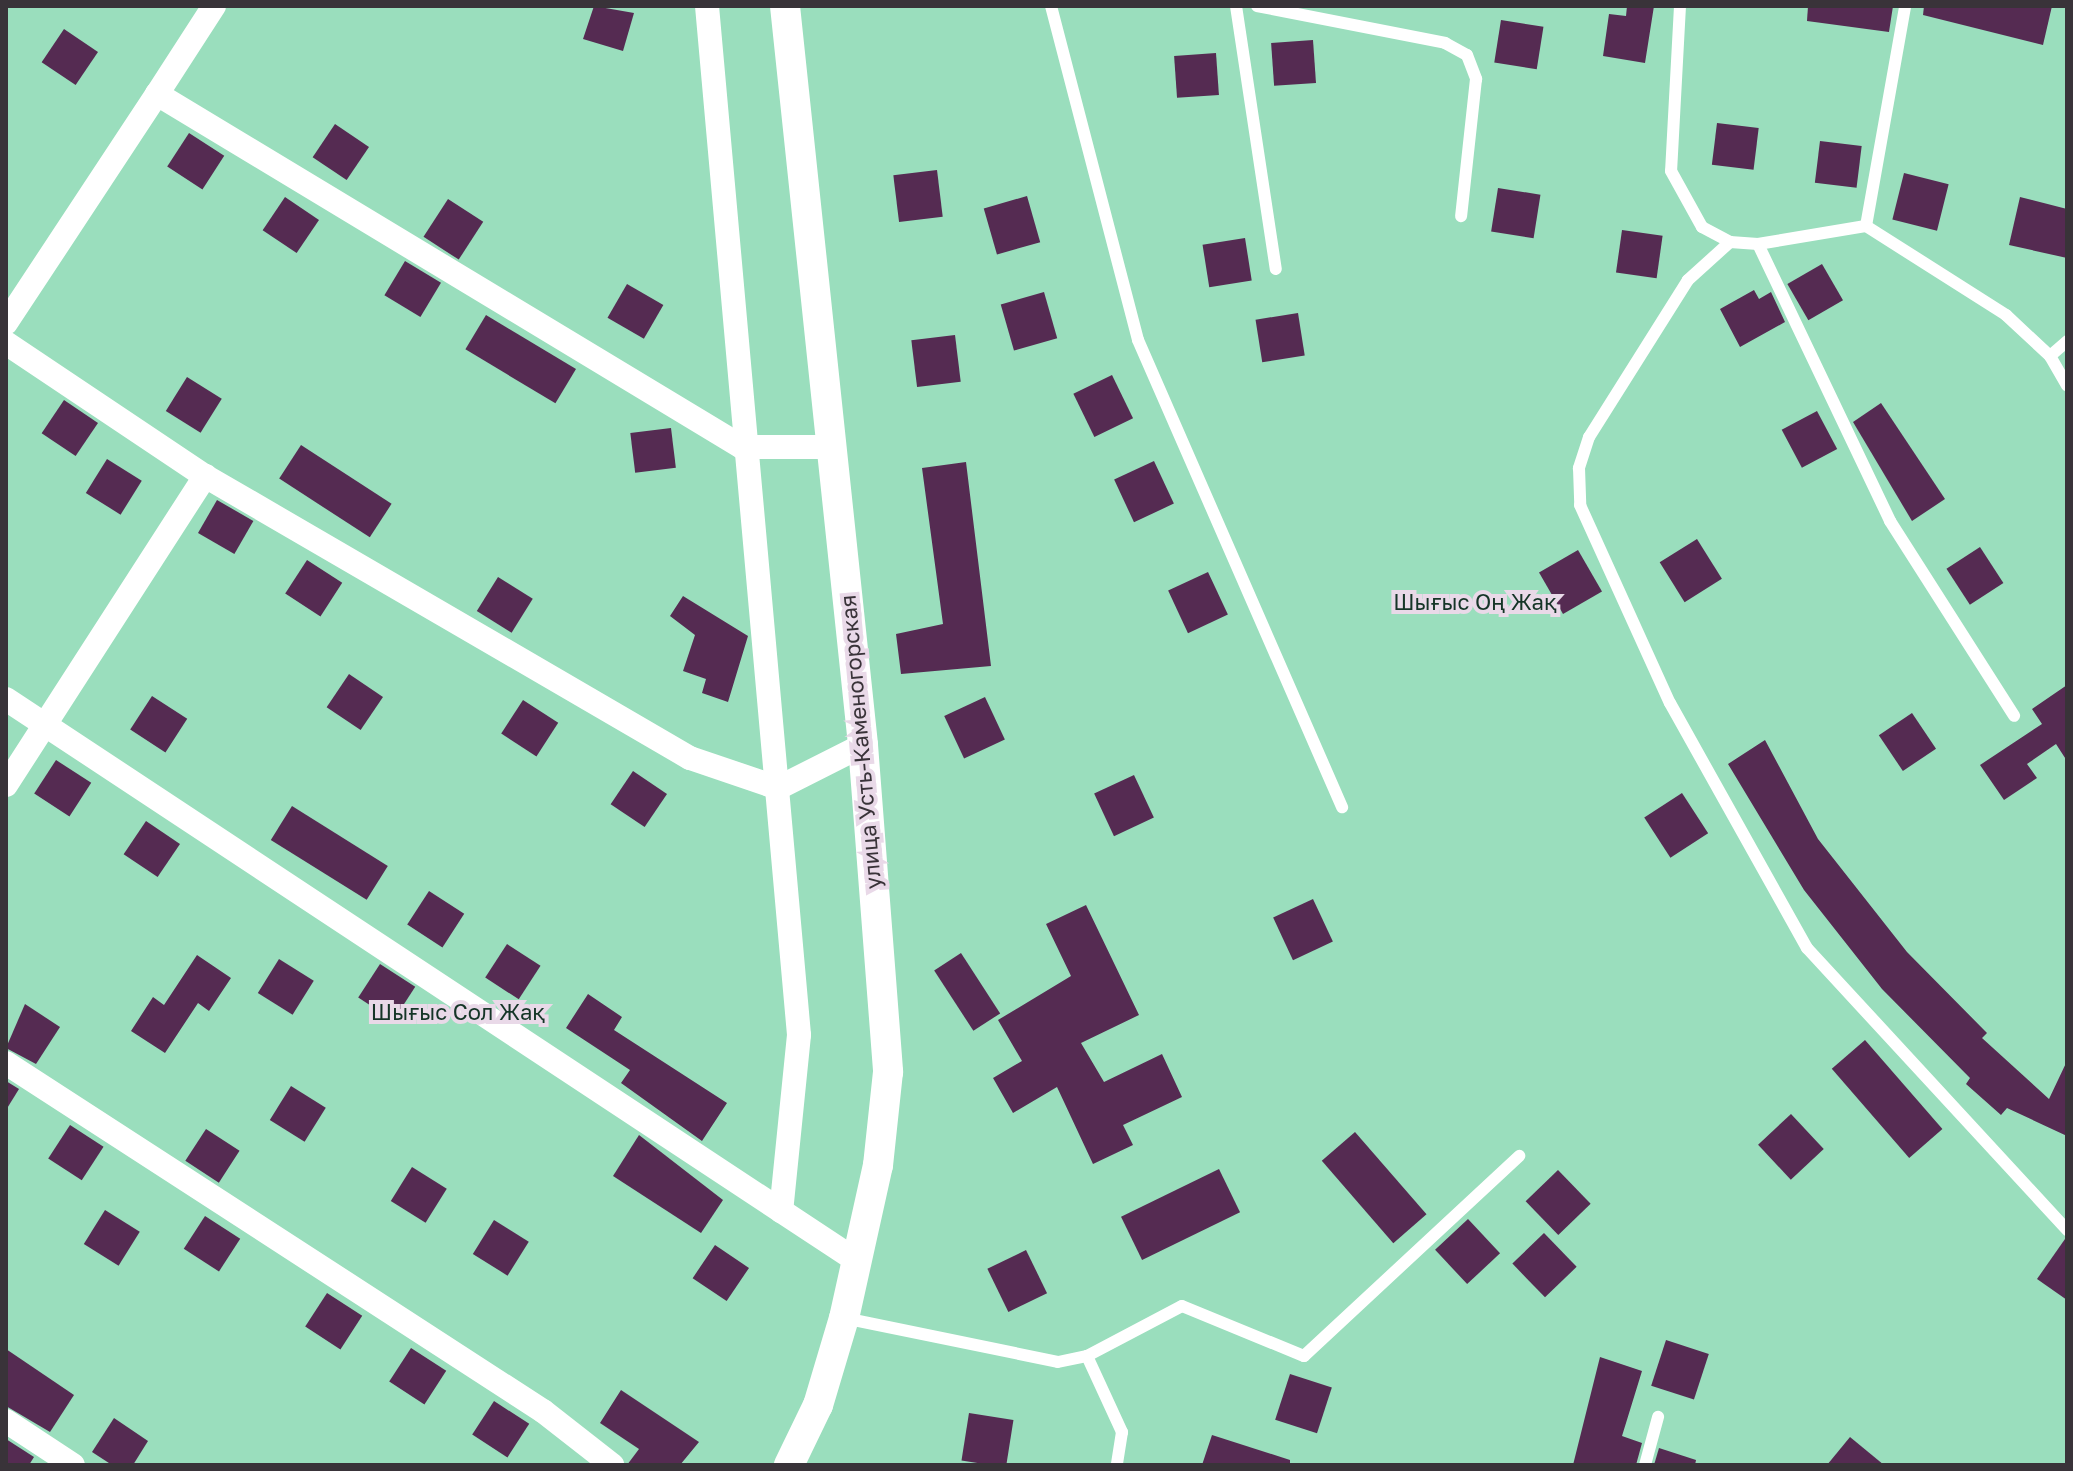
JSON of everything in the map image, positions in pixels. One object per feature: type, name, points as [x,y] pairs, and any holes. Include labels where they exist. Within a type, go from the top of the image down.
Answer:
[{"type":"street","points":[[6,323],[214,6]]},
{"type":"street","points":[[707,6],[742,447],[778,788],[799,1035],[781,1211]]},
{"type":"street","name":"улица Усть-Каменогорская","points":[[785,6],[863,745],[888,1072],[857,1261],[844,1318],[818,1405],[789,1465]]},
{"type":"street","points":[[157,94],[742,447],[831,447]]},
{"type":"street","points":[[6,343],[205,476],[690,758],[778,788],[863,745]]},
{"type":"street","points":[[6,785],[205,476]]},
{"type":"street","points":[[6,699],[857,1261]]},
{"type":"street","points":[[6,1063],[543,1411],[612,1465]]},
{"type":"street","points":[[6,1421],[73,1465]]},
{"type":"lane","points":[[1051,6],[1138,340],[1342,807]]},
{"type":"lane","points":[[1236,6],[1276,269]]},
{"type":"lane","points":[[1257,6],[1445,43],[1467,55],[1476,79],[1461,216]]},
{"type":"lane","points":[[1680,6],[1671,171],[1702,227],[1730,242],[1758,244],[1866,226],[2006,315],[2050,356],[2067,385]]},
{"type":"lane","points":[[1866,226],[1905,6]]},
{"type":"lane","points":[[1730,242],[1688,280],[1589,437],[1579,468],[1580,505],[1670,703],[1807,948],[2067,1230]]},
{"type":"lane","points":[[1758,244],[1890,521],[2014,716]]},
{"type":"lane","points":[[2050,356],[2067,341]]},
{"type":"lane","points":[[844,1318],[1058,1362],[1087,1356],[1182,1306],[1304,1356],[1519,1156]]},
{"type":"lane","points":[[1087,1356],[1122,1432],[1117,1465]]},
{"type":"lane","points":[[1645,1465],[1658,1417]]},
{"type":"green space","points":[[6,6],[2067,6],[2067,1465],[6,1465]]},
{"type":"building","points":[[594,6],[634,13],[623,51],[583,39]]},
{"type":"building","points":[[1627,6],[1654,6],[1645,63],[1603,56],[1609,14],[1626,16]]},
{"type":"building","points":[[1808,6],[1893,6],[1889,32],[1807,21]]},
{"type":"building","points":[[1924,6],[2052,6],[2043,45],[1923,15]]},
{"type":"building","points":[[1501,20],[1543,27],[1537,69],[1494,62]]},
{"type":"building","points":[[64,29],[98,52],[76,85],[42,62]]},
{"type":"building","points":[[1313,40],[1316,83],[1274,86],[1271,43]]},
{"type":"building","points":[[1216,53],[1219,95],[1177,98],[1174,56]]},
{"type":"building","points":[[1717,123],[1759,128],[1754,170],[1712,165]]},
{"type":"building","points":[[335,124],[369,147],[347,180],[313,157]]},
{"type":"building","points":[[189,133],[224,156],[202,189],[167,167]]},
{"type":"building","points":[[1820,141],[1862,146],[1857,188],[1815,183]]},
{"type":"building","points":[[937,170],[943,217],[899,222],[893,175]]},
{"type":"building","points":[[1904,173],[1949,184],[1937,231],[1892,220]]},
{"type":"building","points":[[1498,188],[1540,195],[1534,238],[1491,231]]},
{"type":"building","points":[[1027,196],[1040,242],[997,255],[984,208]]},
{"type":"building","points":[[285,197],[319,220],[297,253],[263,230]]},
{"type":"building","points":[[2020,197],[2067,209],[2067,258],[2009,245]]},
{"type":"building","points":[[448,199],[483,222],[459,260],[423,237]]},
{"type":"building","points":[[1622,230],[1663,236],[1657,278],[1616,273]]},
{"type":"building","points":[[1245,238],[1252,280],[1209,287],[1203,245]]},
{"type":"building","points":[[405,261],[441,283],[420,317],[384,295]]},
{"type":"building","points":[[1822,264],[1843,300],[1808,320],[1787,284]]},
{"type":"building","points":[[627,284],[663,305],[644,339],[608,318]]},
{"type":"building","points":[[1754,290],[1759,299],[1771,292],[1785,322],[1740,347],[1720,309]]},
{"type":"building","points":[[1044,292],[1057,338],[1014,351],[1001,304]]},
{"type":"building","points":[[1298,313],[1305,355],[1262,362],[1256,320]]},
{"type":"building","points":[[486,315],[576,369],[555,403],[465,349]]},
{"type":"building","points":[[955,335],[961,382],[917,387],[911,340]]},
{"type":"building","points":[[1112,375],[1133,418],[1094,437],[1073,394]]},
{"type":"building","points":[[187,377],[222,399],[201,433],[166,411]]},
{"type":"building","points":[[64,400],[98,423],[76,456],[42,433]]},
{"type":"building","points":[[1881,403],[1945,499],[1912,521],[1853,422]]},
{"type":"building","points":[[1817,411],[1837,449],[1802,468],[1782,430]]},
{"type":"building","points":[[671,428],[676,468],[635,473],[630,433]]},
{"type":"building","points":[[301,445],[392,504],[370,537],[279,479]]},
{"type":"building","points":[[107,459],[142,481],[121,515],[86,493]]},
{"type":"building","points":[[1154,461],[1174,504],[1134,522],[1114,480]]},
{"type":"building","points":[[966,462],[991,666],[901,674],[896,634],[943,624],[922,468]]},
{"type":"building","points":[[217,500],[253,521],[234,554],[198,533]]},
{"type":"building","points":[[1697,539],[1722,579],[1685,602],[1660,562]]},
{"type":"building","points":[[1980,547],[2003,583],[1970,605],[1946,569]]},
{"type":"building","points":[[1578,550],[1602,592],[1563,614],[1539,572]]},
{"type":"building","points":[[307,560],[342,583],[320,616],[285,594]]},
{"type":"building","points":[[1208,572],[1228,615],[1188,633],[1168,591]]},
{"type":"building","points":[[498,577],[533,599],[512,633],[477,611]]},
{"type":"building","points":[[683,596],[748,636],[728,702],[702,693],[706,679],[683,671],[695,635],[670,616]]},
{"type":"building","points":[[349,674],[383,697],[361,730],[327,707]]},
{"type":"building","points":[[2067,685],[2067,761],[2056,744],[2027,764],[2037,778],[2004,800],[1980,765],[2042,724],[2032,709]]},
{"type":"building","points":[[152,696],[187,719],[165,752],[130,730]]},
{"type":"building","points":[[985,697],[1005,740],[964,759],[944,716]]},
{"type":"building","points":[[523,700],[558,723],[536,756],[501,734]]},
{"type":"building","points":[[1912,713],[1936,749],[1903,771],[1879,735]]},
{"type":"building","points":[[1765,740],[1818,839],[1907,952],[1987,1033],[1982,1038],[2049,1099],[2067,1061],[2067,1136],[2007,1108],[2001,1115],[1966,1084],[1970,1078],[1882,989],[1804,890],[1728,764]]},
{"type":"building","points":[[56,760],[91,783],[69,816],[34,794]]},
{"type":"building","points":[[633,771],[667,794],[645,827],[611,804]]},
{"type":"building","points":[[1134,775],[1154,818],[1114,836],[1094,794]]},
{"type":"building","points":[[1682,793],[1708,833],[1670,858],[1644,818]]},
{"type":"building","points":[[292,806],[388,866],[367,900],[271,840]]},
{"type":"building","points":[[146,821],[180,844],[158,877],[124,854]]},
{"type":"building","points":[[429,891],[464,914],[442,947],[407,925]]},
{"type":"building","points":[[1313,899],[1333,942],[1293,960],[1273,918]]},
{"type":"building","points":[[1086,905],[1139,1015],[1081,1043],[1104,1082],[1162,1054],[1182,1097],[1123,1125],[1133,1145],[1093,1164],[1057,1087],[1013,1113],[993,1078],[1022,1061],[998,1020],[1071,976],[1046,924]]},
{"type":"building","points":[[507,944],[541,966],[519,999],[485,978]]},
{"type":"building","points":[[961,953],[1000,1013],[973,1031],[934,970]]},
{"type":"building","points":[[197,955],[231,978],[209,1011],[198,1003],[165,1053],[131,1031],[153,997],[164,1005]]},
{"type":"building","points":[[279,959],[314,981],[293,1015],[258,993]]},
{"type":"building","points":[[380,964],[415,987],[393,1020],[358,998]]},
{"type":"building","points":[[588,994],[622,1017],[614,1030],[727,1103],[702,1141],[621,1083],[630,1070],[566,1028]]},
{"type":"building","points":[[25,1004],[60,1027],[36,1064],[6,1048]]},
{"type":"building","points":[[1865,1040],[1942,1129],[1909,1158],[1832,1069]]},
{"type":"building","points":[[6,1081],[19,1089],[6,1110]]},
{"type":"building","points":[[291,1086],[326,1108],[305,1142],[270,1120]]},
{"type":"building","points":[[1791,1114],[1824,1149],[1791,1180],[1758,1145]]},
{"type":"building","points":[[70,1125],[104,1147],[82,1180],[48,1159]]},
{"type":"building","points":[[206,1129],[240,1151],[219,1183],[185,1161]]},
{"type":"building","points":[[1355,1132],[1427,1214],[1393,1243],[1322,1161]]},
{"type":"building","points":[[639,1135],[723,1200],[701,1233],[613,1176]]},
{"type":"building","points":[[412,1167],[447,1189],[426,1223],[391,1201]]},
{"type":"building","points":[[1219,1169],[1240,1212],[1142,1260],[1121,1217]]},
{"type":"building","points":[[1558,1170],[1591,1204],[1558,1235],[1526,1201]]},
{"type":"building","points":[[105,1210],[140,1232],[119,1266],[84,1244]]},
{"type":"building","points":[[205,1216],[240,1239],[219,1272],[184,1249]]},
{"type":"building","points":[[1468,1219],[1500,1253],[1467,1284],[1435,1250]]},
{"type":"building","points":[[494,1220],[529,1242],[508,1276],[473,1254]]},
{"type":"building","points":[[1544,1233],[1577,1267],[1545,1297],[1512,1264]]},
{"type":"building","points":[[2067,1239],[2067,1300],[2037,1279]]},
{"type":"building","points":[[715,1245],[749,1268],[727,1301],[693,1278]]},
{"type":"building","points":[[1026,1250],[1047,1293],[1008,1312],[987,1269]]},
{"type":"building","points":[[327,1293],[362,1316],[340,1349],[305,1327]]},
{"type":"building","points":[[1666,1340],[1709,1354],[1694,1400],[1651,1386]]},
{"type":"building","points":[[411,1348],[446,1371],[424,1404],[389,1382]]},
{"type":"building","points":[[6,1349],[74,1395],[50,1432],[6,1406]]},
{"type":"building","points":[[1600,1357],[1642,1371],[1622,1436],[1642,1443],[1636,1465],[1573,1465]]},
{"type":"building","points":[[1290,1374],[1332,1388],[1317,1433],[1275,1420]]},
{"type":"building","points":[[621,1390],[699,1442],[680,1465],[627,1465],[639,1449],[600,1423]]},
{"type":"building","points":[[494,1401],[529,1424],[507,1457],[472,1435]]},
{"type":"building","points":[[969,1413],[1013,1420],[1006,1465],[961,1460]]},
{"type":"building","points":[[114,1418],[148,1441],[133,1465],[112,1465],[92,1452]]},
{"type":"building","points":[[1212,1435],[1290,1460],[1290,1465],[1202,1465]]},
{"type":"building","points":[[1850,1437],[1884,1465],[1827,1465]]},
{"type":"building","points":[[6,1439],[34,1457],[29,1465],[6,1465]]},
{"type":"building","points":[[1659,1448],[1696,1460],[1695,1465],[1654,1465]]},
{"type":"park label","name":"Шығыс Оң Жақ","points":[[1475,602]]},
{"type":"park label","name":"Шығыс Сол Жақ","points":[[458,1012]]}]
